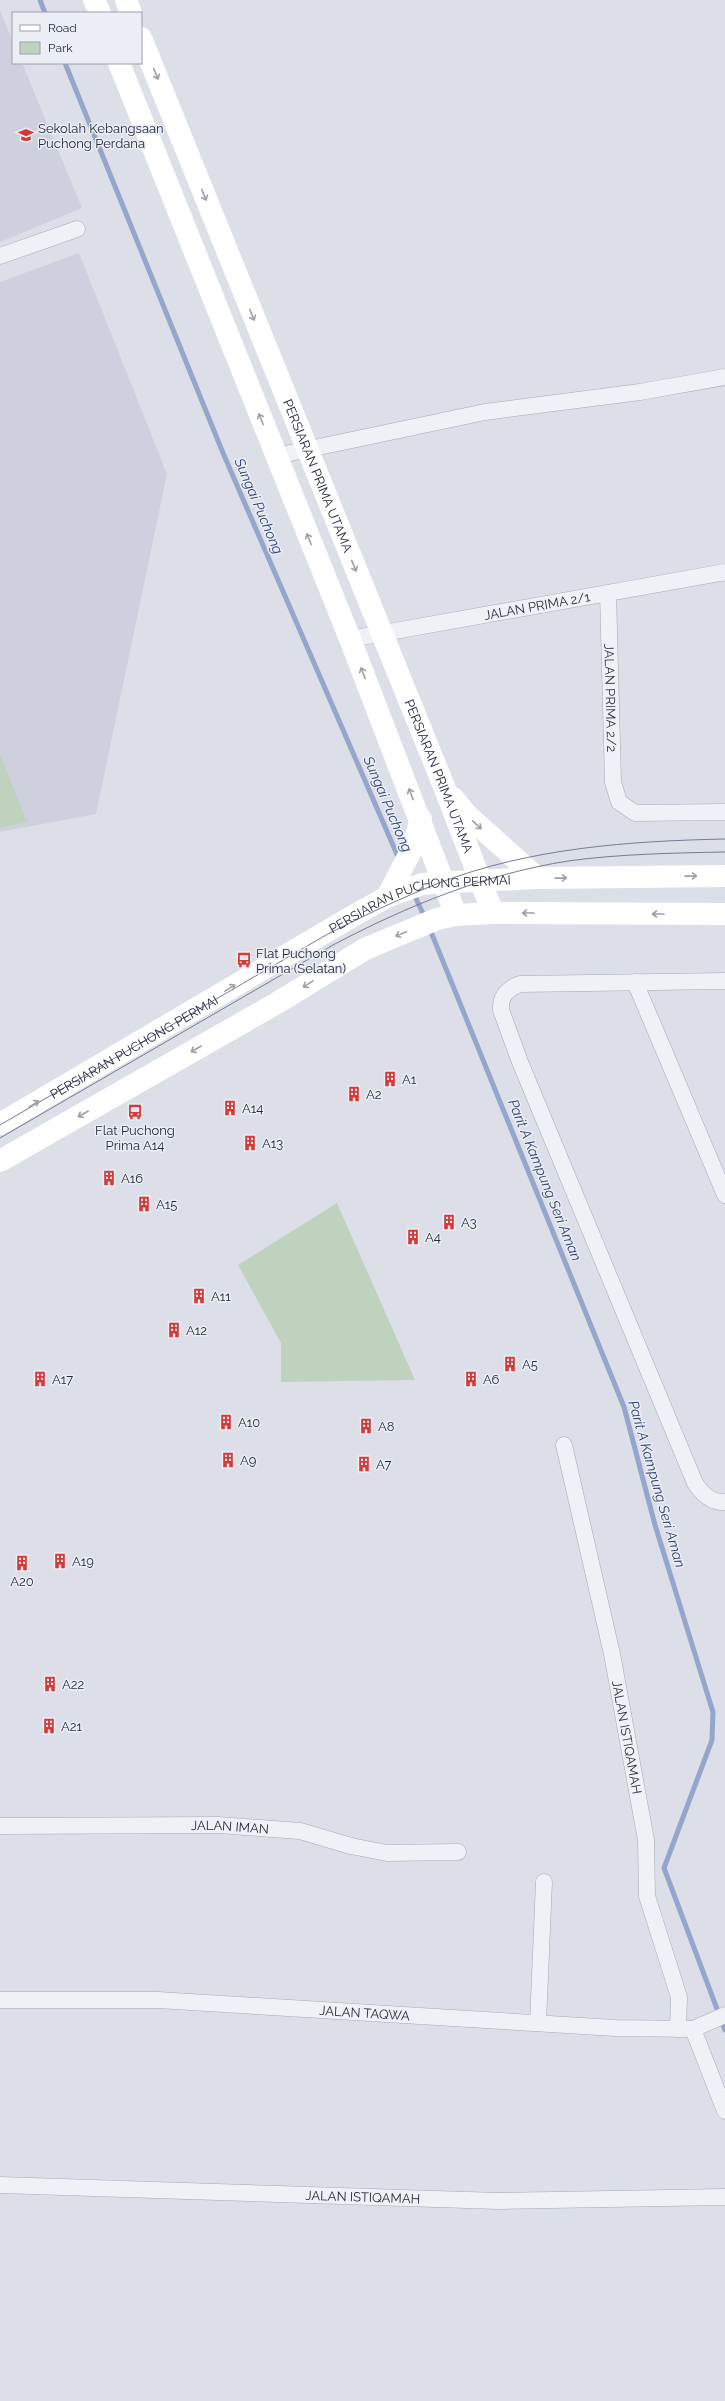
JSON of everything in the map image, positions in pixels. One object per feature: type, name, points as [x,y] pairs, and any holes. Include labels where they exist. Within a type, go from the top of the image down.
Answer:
[{"type":"main road","points":[[94,0],[100,12]]},
{"type":"main road","points":[[126,0],[131,12]]},
{"type":"main road","name":"PERSIARAN PRIMA UTAMA","points":[[142,40],[306,449],[443,784],[493,913]]},
{"type":"main road","points":[[119,64],[421,819],[445,883],[447,917]]},
{"type":"main road","points":[[443,784],[466,814],[537,878]]},
{"type":"main road","points":[[387,897],[412,849],[421,819]]},
{"type":"main road","name":"PERSIARAN PUCHONG PERMAI","points":[[0,1124],[353,916],[387,897],[422,884],[537,878],[725,876]]},
{"type":"main road","name":"PERSIARAN PUCHONG PERMAI","points":[[0,1161],[277,1003],[365,948],[447,917],[493,913],[725,914]]},
{"type":"street","points":[[0,256],[77,229]]},
{"type":"street","points":[[276,456],[485,412],[640,392],[725,377]]},
{"type":"street","name":"JALAN PRIMA 2/1","points":[[350,639],[725,572]]},
{"type":"street","name":"JALAN PRIMA 2/2","points":[[608,593],[613,782],[619,802],[635,813],[725,812]]},
{"type":"street","points":[[725,981],[520,984],[508,989],[501,1000],[501,1010],[520,1062],[695,1483],[700,1491],[714,1502],[725,1502]]},
{"type":"street","points":[[635,982],[725,1195]]},
{"type":"street","name":"JALAN ISTIQAMAH","points":[[564,1445],[614,1662],[646,1840],[647,1896],[679,1997],[686,2029],[725,2111]]},
{"type":"street","name":"JALAN IMAN","points":[[0,1826],[218,1825],[300,1831],[351,1846],[387,1853],[458,1852]]},
{"type":"street","points":[[538,2023],[544,1882]]},
{"type":"street","name":"JALAN TAQWA","points":[[0,2000],[158,2000],[538,2023],[686,2029],[725,2015]]},
{"type":"street","name":"JALAN ISTIQAMAH","points":[[0,2186],[499,2201],[725,2196]]},
{"type":"shaded area","name":"Sekolah Kebangsaan Puchong Perdana","points":[[0,11],[12,40],[12,64],[22,64],[82,208],[0,242]]},
{"type":"shaded area","points":[[79,253],[167,474],[96,814],[0,832],[0,282]]},
{"type":"green space","points":[[0,754],[27,822],[0,828]]},
{"type":"green space","points":[[337,1203],[415,1380],[281,1382],[281,1343],[238,1265]]},
{"type":"waterway","name":"Sungai Puchong","points":[[40,0],[45,12]]},
{"type":"waterway","name":"Sungai Puchong","points":[[65,64],[223,453],[399,859]]},
{"type":"waterway","name":"Sungai Puchong","points":[[413,892],[425,918]]},
{"type":"waterway","name":"Parit A Kampung Seri Aman","points":[[429,927],[624,1407],[655,1525],[713,1712],[712,1740],[664,1868],[725,2030]]},
{"type":"tram line","points":[[0,1125],[326,935],[439,883],[473,871],[544,854],[616,845],[725,839]]},
{"type":"tram line","points":[[0,1138],[333,945],[389,917],[447,893],[507,874],[568,861],[626,855],[725,852]]},
{"type":"place","name":"Sekolah Kebangsaan Puchong Perdana","points":[[26,135]]},
{"type":"place","name":"Flat Puchong Prima (Selatan)","points":[[244,960]]},
{"type":"place","name":"A1","points":[[390,1079]]},
{"type":"place","name":"A2","points":[[354,1094]]},
{"type":"place","name":"A14","points":[[230,1108]]},
{"type":"place","name":"Flat Puchong Prima A14","points":[[135,1112]]},
{"type":"place","name":"A13","points":[[250,1143]]},
{"type":"place","name":"A16","points":[[109,1178]]},
{"type":"place","name":"A15","points":[[144,1204]]},
{"type":"place","name":"A3","points":[[449,1222]]},
{"type":"place","name":"A4","points":[[413,1237]]},
{"type":"place","name":"A11","points":[[199,1296]]},
{"type":"place","name":"A12","points":[[174,1330]]},
{"type":"place","name":"A5","points":[[510,1364]]},
{"type":"place","name":"A17","points":[[40,1379]]},
{"type":"place","name":"A6","points":[[471,1379]]},
{"type":"place","name":"A10","points":[[226,1422]]},
{"type":"place","name":"A8","points":[[366,1426]]},
{"type":"place","name":"A9","points":[[228,1460]]},
{"type":"place","name":"A7","points":[[364,1464]]},
{"type":"place","name":"A19","points":[[60,1561]]},
{"type":"place","name":"A20","points":[[22,1563]]},
{"type":"place","name":"A22","points":[[50,1684]]},
{"type":"place","name":"A21","points":[[49,1726]]}]
